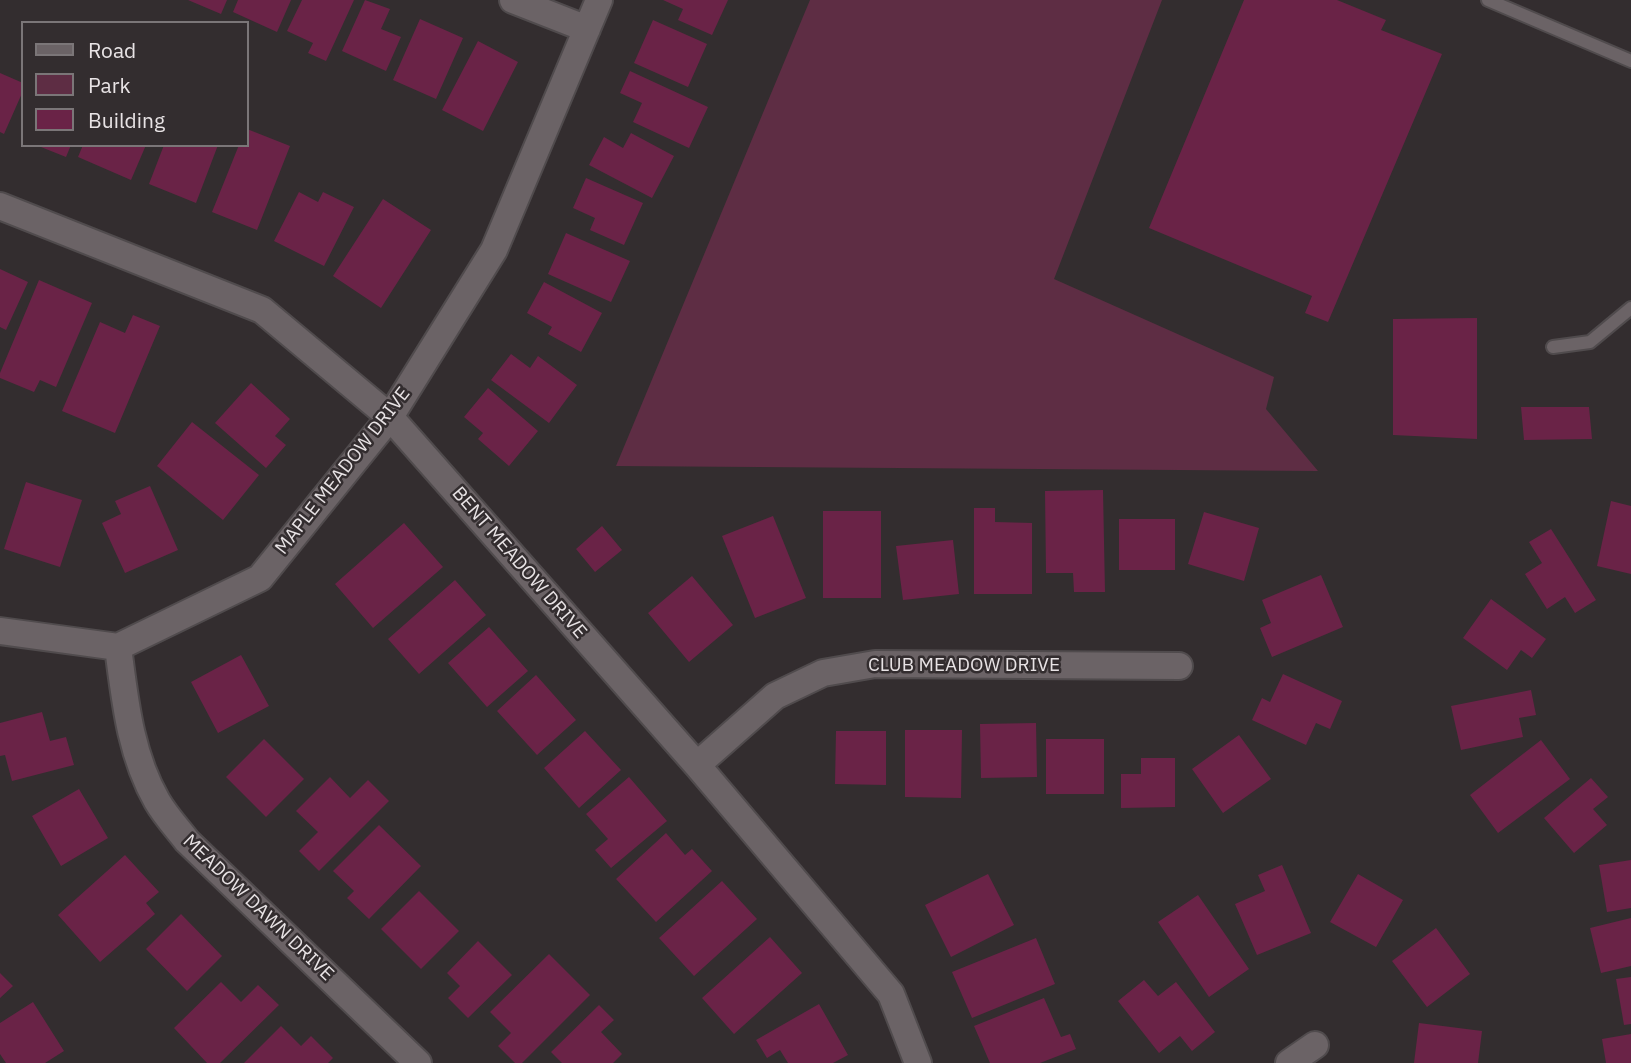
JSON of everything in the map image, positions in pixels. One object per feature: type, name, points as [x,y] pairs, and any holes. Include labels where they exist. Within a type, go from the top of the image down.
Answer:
[{"type":"street","points":[[513,0],[587,29]]},
{"type":"street","name":"MAPLE MEADOW DRIVE","points":[[118,647],[260,578],[390,417],[495,250],[599,0]]},
{"type":"street","name":"BENT MEADOW DRIVE","points":[[0,206],[262,310],[390,417],[697,765],[891,994],[918,1063]]},
{"type":"street","points":[[0,631],[118,647]]},
{"type":"street","name":"MEADOW DAWN DRIVE","points":[[118,647],[126,708],[137,756],[157,802],[187,841],[418,1063]]},
{"type":"street","name":"CLUB MEADOW DRIVE","points":[[697,765],[775,696],[823,673],[875,664],[1179,666]]},
{"type":"street","points":[[1289,1063],[1315,1045]]},
{"type":"lane","points":[[1489,0],[1631,61]]},
{"type":"lane","points":[[1553,347],[1590,342],[1631,308]]},
{"type":"green space","points":[[810,0],[1162,0],[1054,279],[1274,377],[1266,409],[1318,471],[616,466]]},
{"type":"building","points":[[188,0],[227,0],[221,14]]},
{"type":"building","points":[[238,0],[291,0],[277,32],[233,12]]},
{"type":"building","points":[[302,0],[354,0],[326,61],[308,53],[313,43],[287,31]]},
{"type":"building","points":[[365,0],[390,9],[381,29],[401,37],[386,71],[342,51]]},
{"type":"building","points":[[663,0],[728,0],[712,35],[678,20],[683,9]]},
{"type":"building","points":[[1244,0],[1337,0],[1386,20],[1381,30],[1442,54],[1328,322],[1305,313],[1312,296],[1149,228]]},
{"type":"building","points":[[420,19],[463,38],[436,99],[393,80]]},
{"type":"building","points":[[653,20],[707,44],[688,87],[634,63]]},
{"type":"building","points":[[478,41],[518,62],[483,131],[442,110]]},
{"type":"building","points":[[630,71],[708,107],[689,148],[633,122],[642,103],[620,93]]},
{"type":"building","points":[[0,73],[21,82],[21,96],[4,134],[0,132]]},
{"type":"building","points":[[248,129],[290,146],[257,230],[212,212],[238,147],[248,147]]},
{"type":"building","points":[[631,133],[674,156],[652,198],[589,165],[604,137],[623,148]]},
{"type":"building","points":[[41,147],[70,147],[66,157]]},
{"type":"building","points":[[82,147],[145,147],[131,180],[78,157]]},
{"type":"building","points":[[163,147],[217,147],[196,203],[149,184]]},
{"type":"building","points":[[586,178],[643,203],[624,245],[590,230],[595,218],[573,208]]},
{"type":"building","points":[[299,192],[318,202],[323,192],[354,207],[324,266],[274,241]]},
{"type":"building","points":[[383,199],[431,230],[381,308],[333,276]]},
{"type":"building","points":[[566,233],[630,261],[611,302],[548,274]]},
{"type":"building","points":[[0,269],[28,282],[6,330],[0,327]]},
{"type":"building","points":[[39,280],[92,303],[56,387],[40,380],[34,392],[0,378],[0,373]]},
{"type":"building","points":[[544,282],[602,313],[581,352],[548,334],[552,327],[527,313]]},
{"type":"building","points":[[133,315],[160,326],[115,433],[62,411],[100,322],[125,333]]},
{"type":"building","points":[[1477,318],[1477,439],[1393,435],[1393,319]]},
{"type":"building","points":[[511,354],[530,368],[538,356],[577,385],[549,423],[491,380]]},
{"type":"building","points":[[251,383],[290,419],[275,436],[286,445],[266,468],[215,423]]},
{"type":"building","points":[[488,388],[538,431],[509,466],[478,439],[483,433],[464,417]]},
{"type":"building","points":[[1521,407],[1589,407],[1592,439],[1524,440]]},
{"type":"building","points":[[192,422],[259,475],[223,520],[157,466]]},
{"type":"building","points":[[26,482],[82,500],[60,567],[4,549]]},
{"type":"building","points":[[150,486],[178,550],[125,573],[102,523],[121,514],[115,501]]},
{"type":"building","points":[[1103,490],[1105,592],[1074,592],[1073,573],[1046,573],[1045,491]]},
{"type":"building","points":[[1611,501],[1631,506],[1631,574],[1597,566]]},
{"type":"building","points":[[974,508],[995,508],[995,522],[1032,523],[1032,594],[974,594]]},
{"type":"building","points":[[823,511],[881,511],[881,598],[823,598]]},
{"type":"building","points":[[1204,512],[1259,528],[1244,581],[1188,564]]},
{"type":"building","points":[[773,516],[806,598],[755,618],[722,536]]},
{"type":"building","points":[[1119,519],[1175,519],[1175,570],[1119,570]]},
{"type":"building","points":[[404,523],[443,567],[373,628],[335,584]]},
{"type":"building","points":[[602,526],[622,550],[595,572],[576,549]]},
{"type":"building","points":[[1551,529],[1596,600],[1575,613],[1565,597],[1547,609],[1525,574],[1542,563],[1529,542]]},
{"type":"building","points":[[953,540],[959,594],[903,600],[896,546]]},
{"type":"building","points":[[1321,575],[1343,627],[1272,657],[1260,628],[1271,623],[1262,600]]},
{"type":"building","points":[[692,576],[733,625],[689,662],[648,613]]},
{"type":"building","points":[[455,580],[486,615],[419,674],[388,639]]},
{"type":"building","points":[[1491,599],[1546,639],[1532,658],[1521,650],[1507,670],[1463,638]]},
{"type":"building","points":[[489,627],[528,671],[487,707],[448,663]]},
{"type":"building","points":[[241,655],[269,706],[218,733],[191,682]]},
{"type":"building","points":[[1283,674],[1342,701],[1330,729],[1316,723],[1306,745],[1252,720],[1262,698],[1270,702]]},
{"type":"building","points":[[536,675],[576,720],[537,755],[497,711]]},
{"type":"building","points":[[1531,690],[1536,715],[1519,718],[1523,737],[1461,750],[1451,706]]},
{"type":"building","points":[[42,712],[50,741],[66,737],[74,765],[12,781],[5,755],[0,756],[0,723]]},
{"type":"building","points":[[1036,723],[1037,777],[981,778],[980,724]]},
{"type":"building","points":[[905,730],[962,730],[961,798],[905,797]]},
{"type":"building","points":[[585,731],[621,770],[579,808],[544,768]]},
{"type":"building","points":[[836,731],[886,731],[886,785],[835,784]]},
{"type":"building","points":[[1239,735],[1271,779],[1223,813],[1192,769]]},
{"type":"building","points":[[264,739],[304,779],[266,817],[226,777]]},
{"type":"building","points":[[1046,739],[1104,739],[1104,794],[1046,794]]},
{"type":"building","points":[[1541,740],[1570,779],[1498,833],[1470,795]]},
{"type":"building","points":[[1141,758],[1175,758],[1175,807],[1121,808],[1121,774],[1141,774]]},
{"type":"building","points":[[330,777],[350,798],[368,780],[389,801],[319,871],[299,851],[318,832],[296,811]]},
{"type":"building","points":[[629,777],[667,821],[611,868],[595,850],[608,839],[586,814]]},
{"type":"building","points":[[1591,778],[1608,797],[1593,809],[1607,825],[1574,853],[1544,818]]},
{"type":"building","points":[[79,789],[108,838],[61,866],[32,816]]},
{"type":"building","points":[[379,825],[421,866],[369,919],[347,898],[354,891],[333,871]]},
{"type":"building","points":[[666,833],[685,855],[692,849],[712,871],[656,922],[616,879]]},
{"type":"building","points":[[125,855],[159,892],[146,903],[155,914],[100,962],[58,915]]},
{"type":"building","points":[[1631,860],[1631,908],[1607,912],[1599,865]]},
{"type":"building","points":[[1282,865],[1311,933],[1257,955],[1235,904],[1265,891],[1258,875]]},
{"type":"building","points":[[988,874],[1014,925],[951,957],[925,905]]},
{"type":"building","points":[[1358,874],[1403,900],[1376,947],[1330,922]]},
{"type":"building","points":[[722,881],[757,919],[694,976],[659,938]]},
{"type":"building","points":[[419,891],[459,931],[421,969],[381,929]]},
{"type":"building","points":[[1198,895],[1249,969],[1209,997],[1158,922]]},
{"type":"building","points":[[181,914],[222,956],[187,991],[146,949]]},
{"type":"building","points":[[1631,918],[1631,966],[1601,973],[1590,928]]},
{"type":"building","points":[[1436,928],[1470,974],[1427,1007],[1392,961]]},
{"type":"building","points":[[770,937],[802,973],[734,1034],[702,998]]},
{"type":"building","points":[[1036,938],[1055,984],[972,1018],[952,972]]},
{"type":"building","points":[[478,941],[512,975],[468,1018],[448,998],[460,986],[447,973]]},
{"type":"building","points":[[549,954],[590,995],[522,1063],[515,1063],[498,1046],[511,1033],[490,1012]]},
{"type":"building","points":[[0,973],[13,986],[0,998]]},
{"type":"building","points":[[1631,977],[1631,1024],[1624,1025],[1616,979]]},
{"type":"building","points":[[1144,980],[1158,996],[1176,982],[1215,1032],[1192,1051],[1180,1036],[1159,1053],[1118,1001]]},
{"type":"building","points":[[221,982],[241,1002],[258,985],[279,1005],[220,1063],[207,1063],[174,1028]]},
{"type":"building","points":[[1044,998],[1061,1037],[1070,1034],[1076,1049],[1040,1063],[990,1063],[974,1026]]},
{"type":"building","points":[[33,1002],[64,1051],[45,1063],[6,1063],[0,1054],[0,1023]]},
{"type":"building","points":[[819,1004],[848,1055],[833,1063],[788,1063],[780,1050],[767,1058],[756,1040]]},
{"type":"building","points":[[599,1005],[614,1020],[601,1032],[622,1054],[613,1063],[562,1063],[551,1052]]},
{"type":"building","points":[[1419,1023],[1482,1031],[1478,1063],[1414,1063]]},
{"type":"building","points":[[281,1026],[301,1046],[311,1036],[333,1058],[328,1063],[244,1063]]},
{"type":"building","points":[[1631,1034],[1631,1063],[1606,1063],[1602,1039]]}]
